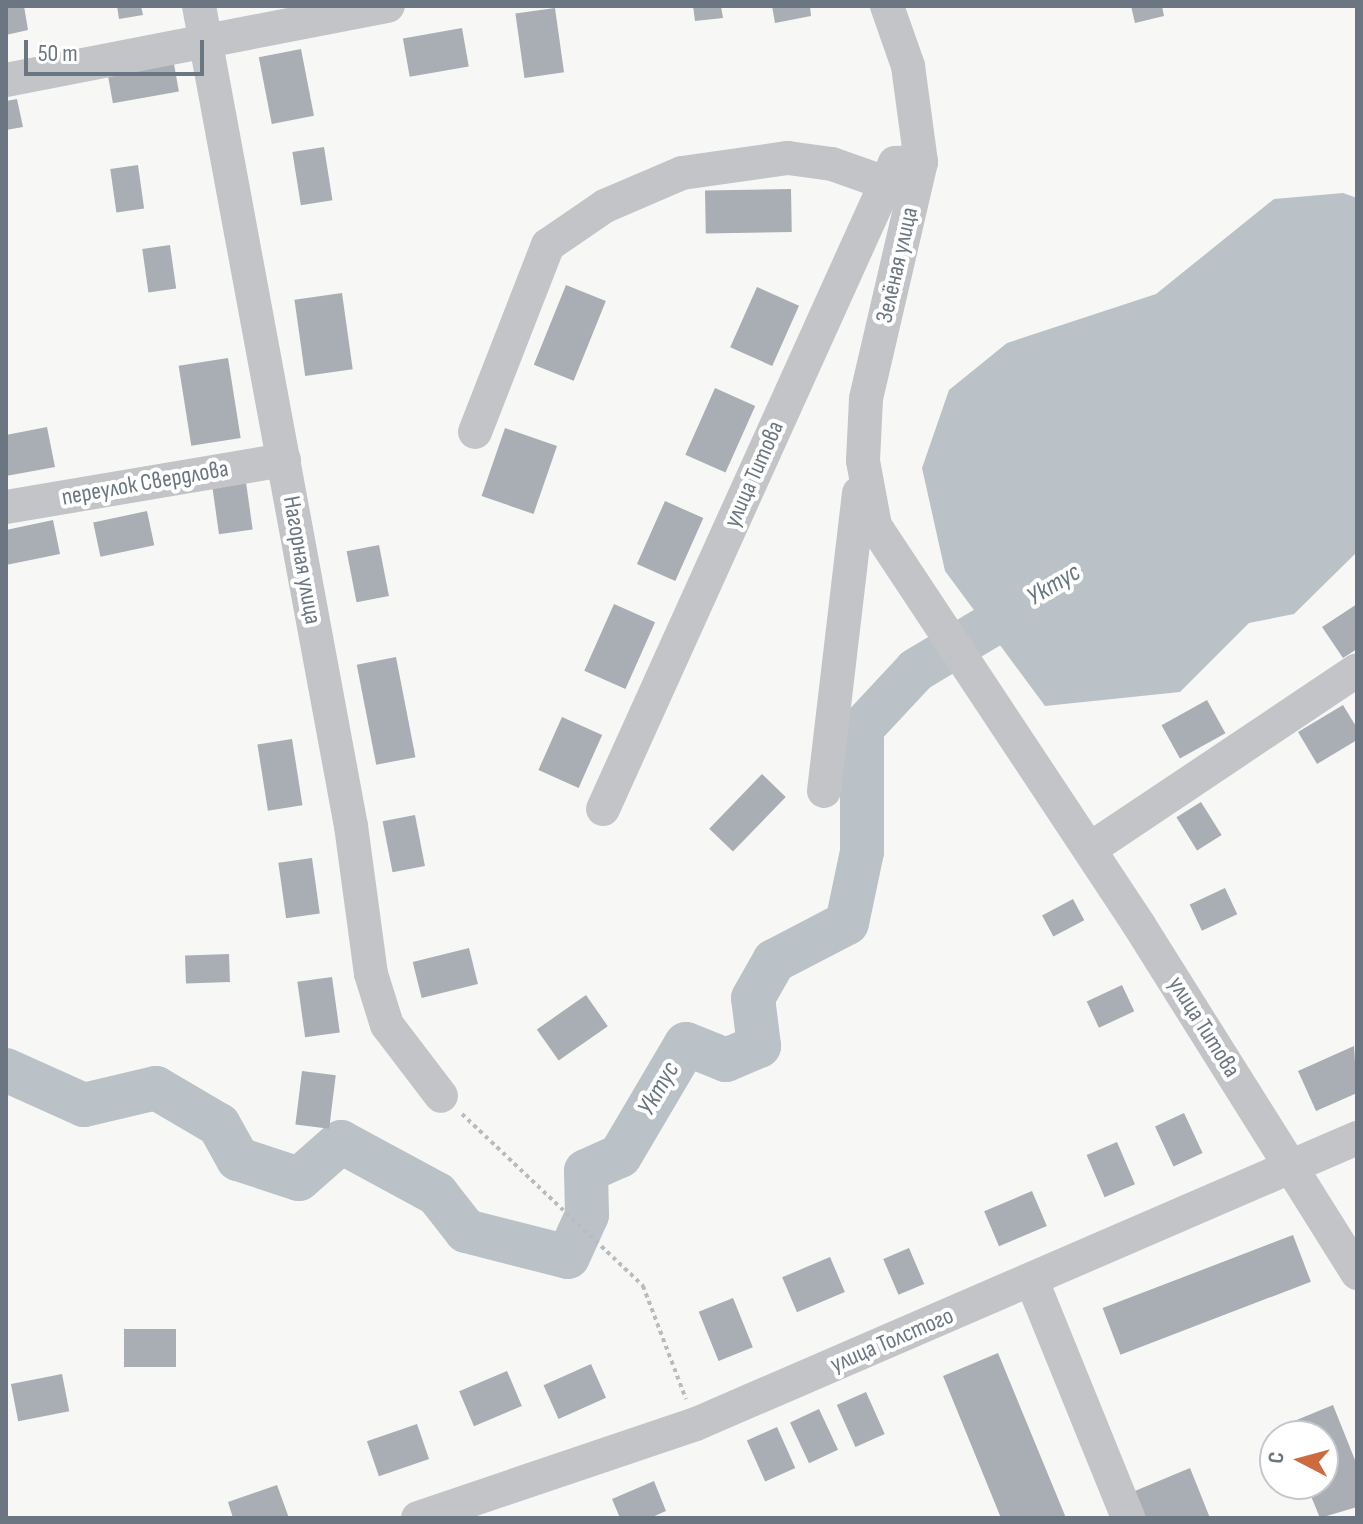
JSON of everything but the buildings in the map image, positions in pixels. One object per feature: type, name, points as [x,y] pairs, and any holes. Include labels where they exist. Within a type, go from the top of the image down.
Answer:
[{"type":"street","name":"Нагорная улица","points":[[199,6],[351,826],[371,974],[387,1025],[441,1096]]},
{"type":"street","points":[[6,80],[206,44],[388,6]]},
{"type":"street","name":"Зелёная улица","points":[[875,526],[863,461],[866,399],[921,162],[908,66],[887,6]]},
{"type":"street","points":[[475,432],[548,245],[605,206],[682,173],[788,158],[832,164],[886,183]]},
{"type":"street","name":"улица Титова","points":[[603,809],[895,163],[921,162]]},
{"type":"street","name":"переулок Свердлова","points":[[6,507],[284,460]]},
{"type":"street","points":[[824,791],[863,461]]},
{"type":"street","name":"улица Титова","points":[[875,526],[1090,849],[1357,1273]]},
{"type":"street","points":[[1090,849],[1357,670]]},
{"type":"street","name":"улица Толстого","points":[[418,1518],[696,1424],[1294,1169],[1357,1138]]},
{"type":"street","points":[[1032,1281],[1128,1518]]},
{"type":"path","points":[[441,1096],[570,1212],[643,1286],[696,1424]]},
{"type":"water","points":[[1343,193],[1357,198],[1357,552],[1294,614],[1249,623],[1180,692],[1045,706],[945,571],[922,468],[949,390],[1007,343],[1156,294],[1274,199]]},
{"type":"waterway","name":"Уктус","points":[[6,1070],[84,1105],[156,1088],[219,1125],[238,1159],[299,1179],[341,1142],[437,1194],[466,1231],[568,1257],[587,1215],[586,1171],[620,1156],[686,1044],[726,1060],[759,1046],[753,998],[774,961],[847,923],[862,852],[862,728],[916,670],[1035,599]]}]
